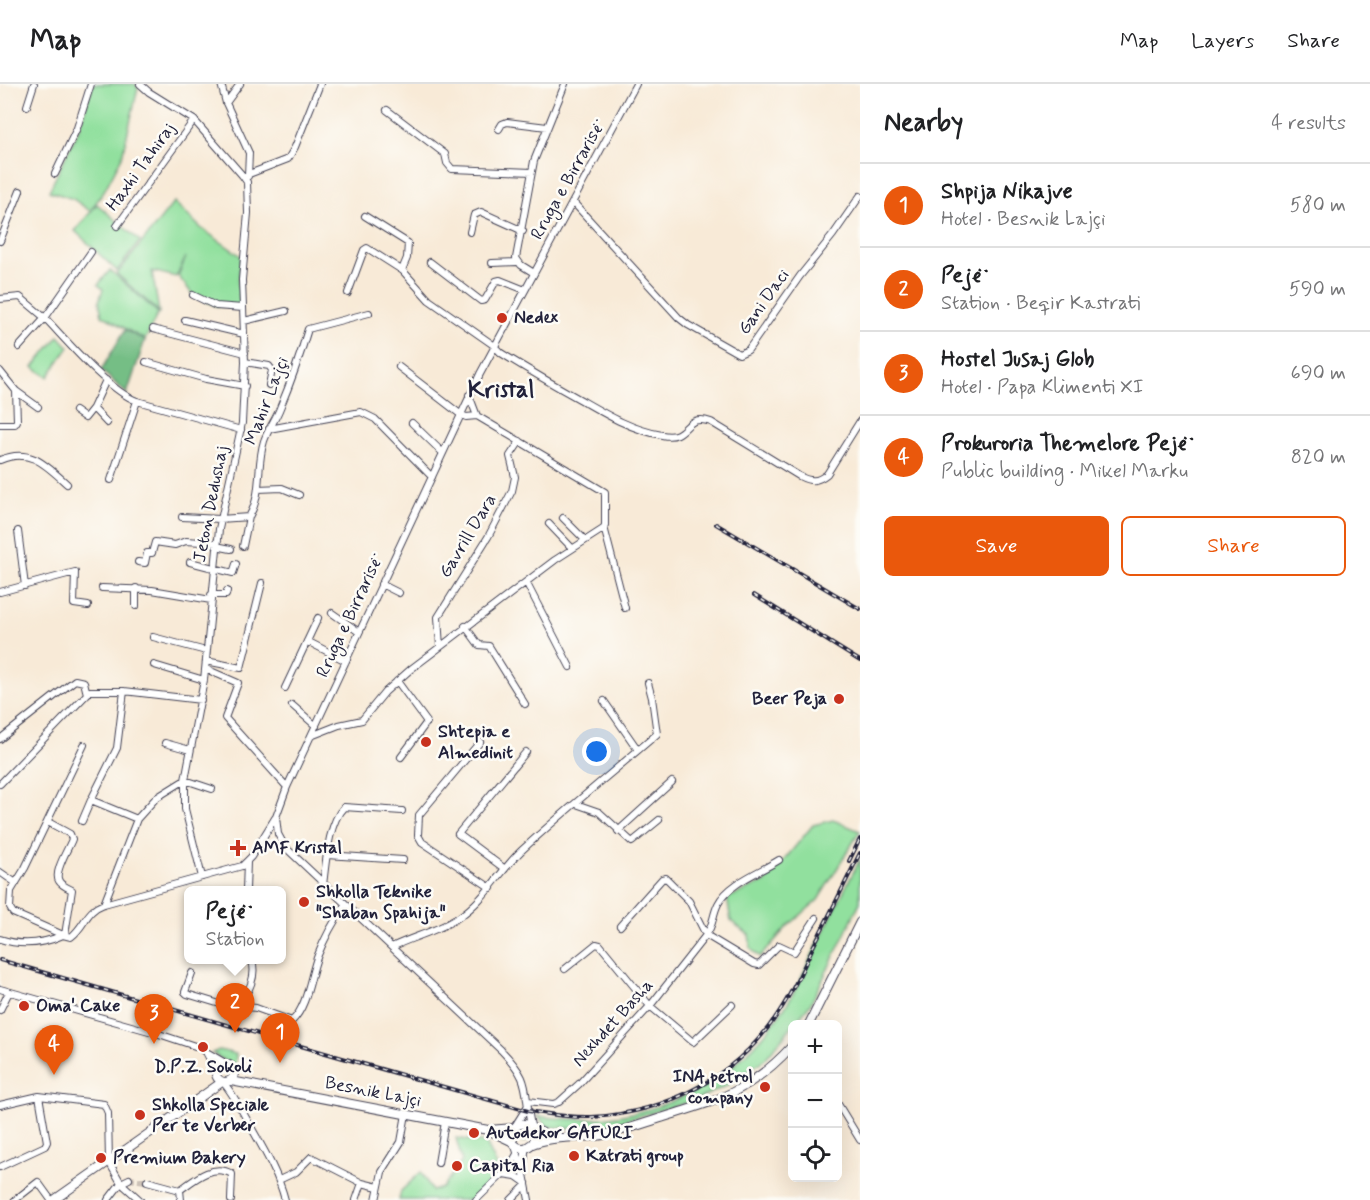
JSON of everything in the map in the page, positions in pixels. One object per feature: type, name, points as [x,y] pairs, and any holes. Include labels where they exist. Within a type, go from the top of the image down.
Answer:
[{"type":"main road","points":[[811,1020],[860,922]]},
{"type":"main road","points":[[573,1137],[550,1135],[524,1124],[515,1127],[511,1135],[513,1143],[521,1147],[573,1137],[608,1134],[718,1101],[762,1075],[788,1050]]},
{"type":"main road","points":[[53,1200],[226,1082],[234,1076],[234,1071],[227,1064],[219,1066],[196,1101]]},
{"type":"main road","name":"Besnik Lajçi","points":[[234,1071],[253,1084]]},
{"type":"main road","points":[[216,1072],[218,1079],[226,1082]]},
{"type":"main road","name":"Besnik Lajçi","points":[[226,1082],[253,1084],[488,1130],[515,1127]]},
{"type":"main road","points":[[529,1146],[535,1137],[531,1127]]},
{"type":"main road","name":"Besnik Lajçi","points":[[488,1130],[513,1143]]},
{"type":"street","points":[[27,106],[34,84]]},
{"type":"street","points":[[55,174],[77,128],[91,84]]},
{"type":"street","name":"Haxhi Tahiraj","points":[[117,226],[194,120],[140,84]]},
{"type":"street","points":[[220,84],[226,103],[249,153],[249,174],[288,159],[320,84]]},
{"type":"street","points":[[226,103],[240,84]]},
{"type":"street","points":[[518,262],[516,258],[523,231],[532,172],[565,84]]},
{"type":"street","name":"Rruga e Birrarisë","points":[[248,862],[276,818],[287,787],[460,414],[636,84]]},
{"type":"street","points":[[387,110],[442,152],[452,169],[532,172]]},
{"type":"street","points":[[194,120],[247,182]]},
{"type":"street","points":[[499,129],[507,122],[548,127]]},
{"type":"street","name":"Jeton Dedushaj","points":[[202,877],[184,809],[185,780],[206,669],[220,519],[241,430],[246,362],[242,280],[249,174]]},
{"type":"street","points":[[0,241],[21,191]]},
{"type":"street","name":"Gani Daci","points":[[573,202],[679,318],[688,326],[739,354],[748,350],[753,344],[860,196]]},
{"type":"street","points":[[470,232],[474,215],[481,212],[523,231]]},
{"type":"street","points":[[365,216],[408,243],[407,258],[402,270]]},
{"type":"street","points":[[348,293],[365,249],[402,270],[429,300],[501,352],[542,378],[630,426],[661,435],[676,436],[693,421],[702,419],[711,422],[799,476],[812,481],[827,474],[860,421]]},
{"type":"street","points":[[19,347],[45,318],[91,252]]},
{"type":"street","points":[[430,262],[481,301],[486,300],[496,281],[500,280],[525,290]]},
{"type":"street","points":[[492,263],[518,262],[534,273]]},
{"type":"street","points":[[193,295],[216,306],[243,308]]},
{"type":"street","points":[[0,299],[20,297],[45,318],[125,397],[241,430]]},
{"type":"street","points":[[244,321],[286,311]]},
{"type":"street","name":"Mahir Lajçi","points":[[243,546],[258,489],[263,442],[279,411],[308,330],[369,313]]},
{"type":"street","points":[[185,320],[244,334]]},
{"type":"street","points":[[153,329],[245,353]]},
{"type":"street","points":[[146,362],[206,379],[245,386]]},
{"type":"street","points":[[246,362],[269,366],[272,369],[269,385]]},
{"type":"street","points":[[399,367],[460,414],[466,417],[477,416],[605,492],[604,527],[625,608]]},
{"type":"street","points":[[0,371],[16,391],[38,407]]},
{"type":"street","points":[[75,411],[85,418],[93,408],[106,380]]},
{"type":"street","points":[[0,424],[15,424],[17,421],[16,391]]},
{"type":"street","points":[[470,395],[477,416]]},
{"type":"street","points":[[111,480],[137,401]]},
{"type":"street","points":[[93,408],[107,423]]},
{"type":"street","points":[[269,429],[361,412],[375,419],[432,477]]},
{"type":"street","points":[[412,423],[443,453]]},
{"type":"street","name":"Gavrill Dara","points":[[440,647],[438,616],[488,537],[512,491],[515,477],[510,456],[520,441]]},
{"type":"street","points":[[0,460],[11,456],[31,457],[43,463],[67,484]]},
{"type":"street","points":[[258,489],[282,489],[299,495]]},
{"type":"street","points":[[182,518],[249,517]]},
{"type":"street","points":[[564,518],[585,540]]},
{"type":"street","points":[[549,524],[572,548]]},
{"type":"street","points":[[311,736],[339,725],[362,720],[397,681],[465,626],[604,527]]},
{"type":"street","points":[[18,531],[25,585]]},
{"type":"street","points":[[138,562],[145,563],[147,553],[152,553],[155,542],[175,545],[186,541],[231,549]]},
{"type":"street","points":[[190,562],[233,573],[236,564]]},
{"type":"street","points":[[0,592],[75,572],[74,604],[88,606]]},
{"type":"street","points":[[526,582],[570,667]]},
{"type":"street","points":[[206,661],[241,668],[262,583]]},
{"type":"street","points":[[381,584],[399,593]]},
{"type":"street","points":[[102,588],[136,588],[211,597],[226,595],[227,591]]},
{"type":"street","points":[[136,588],[136,606]]},
{"type":"street","points":[[332,613],[359,632]]},
{"type":"street","points":[[285,688],[318,618]]},
{"type":"street","points":[[465,626],[479,645],[489,646],[525,704]]},
{"type":"street","points":[[153,638],[207,651]]},
{"type":"street","points":[[307,642],[346,660]]},
{"type":"street","points":[[154,665],[204,680]]},
{"type":"street","points":[[206,669],[238,683],[225,718],[287,787]]},
{"type":"street","points":[[0,739],[75,680],[84,682],[87,694]]},
{"type":"street","points":[[397,681],[427,722],[401,757]]},
{"type":"street","points":[[392,947],[449,924],[470,909],[491,888],[521,851],[657,734],[648,683]]},
{"type":"street","points":[[0,784],[87,694],[96,690],[201,700]]},
{"type":"street","points":[[82,821],[117,748],[124,691]]},
{"type":"street","points":[[604,701],[638,750]]},
{"type":"street","points":[[292,705],[316,726]]},
{"type":"street","points":[[480,742],[419,815],[418,835],[422,842],[491,888]]},
{"type":"street","points":[[165,743],[190,750]]},
{"type":"street","points":[[84,745],[48,822],[11,891],[10,908],[14,913],[71,937],[80,930],[94,908],[237,868],[248,862]]},
{"type":"street","points":[[505,869],[458,834],[526,753]]},
{"type":"street","points":[[104,904],[137,819],[156,798],[185,780],[212,789]]},
{"type":"street","points":[[618,831],[672,782]]},
{"type":"street","points":[[91,800],[137,819]]},
{"type":"street","points":[[576,804],[599,812],[632,842],[659,820]]},
{"type":"street","points":[[323,885],[327,855],[336,819],[344,807],[402,812]]},
{"type":"street","points":[[276,818],[278,834],[285,847],[517,1067],[526,1085],[531,1127]]},
{"type":"street","points":[[48,822],[70,834],[72,839],[62,860],[58,877],[58,881],[72,890],[64,935]]},
{"type":"street","points":[[327,855],[403,860]]},
{"type":"street","name":"Nexhdet Basha","points":[[527,1104],[559,1102],[599,1064],[650,1006],[712,928],[718,904],[725,894],[780,860]]},
{"type":"street","points":[[246,886],[248,862]]},
{"type":"street","points":[[0,872],[16,883]]},
{"type":"street","points":[[620,926],[662,879],[666,878],[689,901],[706,935],[754,964],[759,965],[779,945],[794,952],[816,918]]},
{"type":"street","points":[[192,973],[185,992],[187,994],[220,1004],[256,1008],[292,1021],[304,1003],[318,956],[345,904]]},
{"type":"street","points":[[0,939],[9,942],[47,942],[64,935]]},
{"type":"street","points":[[565,969],[596,944],[600,945],[650,1006],[693,1042],[732,1005]]},
{"type":"street","points":[[239,1005],[252,980],[253,964]]},
{"type":"street","points":[[0,989],[156,1033],[205,1051],[227,1064]]},
{"type":"street","points":[[0,1011],[9,992]]},
{"type":"street","points":[[205,1051],[216,1072]]},
{"type":"street","points":[[226,1082],[268,1156],[285,1200]]},
{"type":"street","points":[[0,1167],[45,1146],[48,1136],[39,1096]]},
{"type":"street","points":[[0,1105],[39,1096],[104,1104],[108,1113],[109,1162],[121,1183],[140,1200]]},
{"type":"street","points":[[515,1127],[527,1104]]},
{"type":"street","points":[[842,1112],[860,1140]]},
{"type":"street","points":[[376,1200],[386,1164],[401,1142],[406,1114]]},
{"type":"street","points":[[438,1163],[445,1122]]},
{"type":"street","points":[[513,1143],[524,1174],[529,1200]]},
{"type":"street","points":[[524,1174],[524,1158],[529,1146]]},
{"type":"street","points":[[476,1200],[504,1174],[518,1154]]},
{"type":"street","points":[[279,1180],[296,1172],[311,1157],[362,1183],[378,1187]]},
{"type":"street","points":[[147,1181],[180,1190],[207,1173],[221,1169],[232,1174],[231,1200]]},
{"type":"street","points":[[504,1174],[516,1176],[526,1184]]},
{"type":"street","points":[[108,1200],[121,1183],[129,1179]]},
{"type":"street","points":[[15,1200],[38,1182],[53,1200]]},
{"type":"street","points":[[356,1200],[362,1183]]},
{"type":"street","points":[[512,1200],[526,1184]]},
{"type":"street","points":[[180,1190],[181,1200]]},
{"type":"green space","points":[[93,84],[135,84],[138,88],[122,157],[103,193],[90,211],[73,199],[49,191],[78,131]]},
{"type":"green space","points":[[174,202],[201,228],[241,256],[238,284],[241,308],[216,306],[193,295],[178,276],[186,257],[176,277],[152,271],[159,312],[117,274]]},
{"type":"green space","points":[[97,204],[140,241],[117,271],[75,231]]},
{"type":"green space","points":[[110,270],[158,313],[145,340],[102,315],[99,301],[103,289],[98,285]]},
{"type":"green space","points":[[125,330],[145,340],[127,394],[101,370]]},
{"type":"green space","points":[[59,336],[69,347],[48,377],[33,367]]},
{"type":"green space","points":[[833,820],[860,831],[818,900],[788,926],[760,957],[751,949],[749,935],[731,921],[727,898],[766,882],[813,825]]},
{"type":"green space","points":[[860,859],[860,902],[811,1003],[797,1020],[788,1020],[788,1031],[766,1058],[732,1083],[696,1100],[594,1129],[549,1127],[537,1116],[588,1119],[619,1116],[677,1099],[703,1086],[727,1070],[770,1028],[788,1002]]},
{"type":"green space","points":[[219,1050],[236,1054],[235,1067],[212,1053]]},
{"type":"green space","points":[[523,1128],[528,1130],[530,1135],[528,1140],[523,1142],[518,1140],[516,1135],[518,1130]]},
{"type":"green space","points":[[456,1138],[486,1143],[500,1172],[472,1200],[399,1200],[401,1191],[421,1172],[432,1191],[442,1188],[462,1161]]},
{"type":"tunnel","points":[[129,1179],[147,1181]]},
{"type":"railway","points":[[716,524],[860,609]]},
{"type":"railway","points":[[754,595],[860,661]]},
{"type":"railway","points":[[849,861],[860,839]]},
{"type":"railway","points":[[0,960],[528,1111],[576,1117],[620,1114],[647,1108],[698,1087],[743,1055],[762,1035],[793,988],[860,853]]},
{"type":"place","name":"Nedex","points":[[502,318]]},
{"type":"place","name":"Beer Peja","points":[[839,699]]},
{"type":"place","name":"Shtepia e Almedinit","points":[[426,742]]},
{"type":"place","name":"AMF Kristal","points":[[238,848]]},
{"type":"place","name":"Shkolla Teknike \"Shaban Spahija\"","points":[[304,902]]},
{"type":"place","name":"Oma' Cake","points":[[24,1006]]},
{"type":"place","name":"Pejë","points":[[235,1033]]},
{"type":"place","name":"Hostel Jusaj Glob","points":[[154,1044]]},
{"type":"place","name":"D.P.Z. Sokoli","points":[[203,1047]]},
{"type":"place","name":"Shpija Nikajve","points":[[280,1063]]},
{"type":"place","name":"Prokuroria Themelore Pejë","points":[[54,1075]]},
{"type":"place","name":"INA petrol company","points":[[765,1087]]},
{"type":"place","name":"Shkolla Speciale Per te Verber","points":[[140,1115]]},
{"type":"place","name":"Autodekor GAFURI","points":[[474,1133]]},
{"type":"place","name":"Katrati group","points":[[574,1156]]},
{"type":"place","name":"Premium Bakery","points":[[101,1158]]},
{"type":"place","name":"Capital Ria","points":[[457,1166]]},
{"type":"district","name":"Kristal","points":[[501,390]]}]
